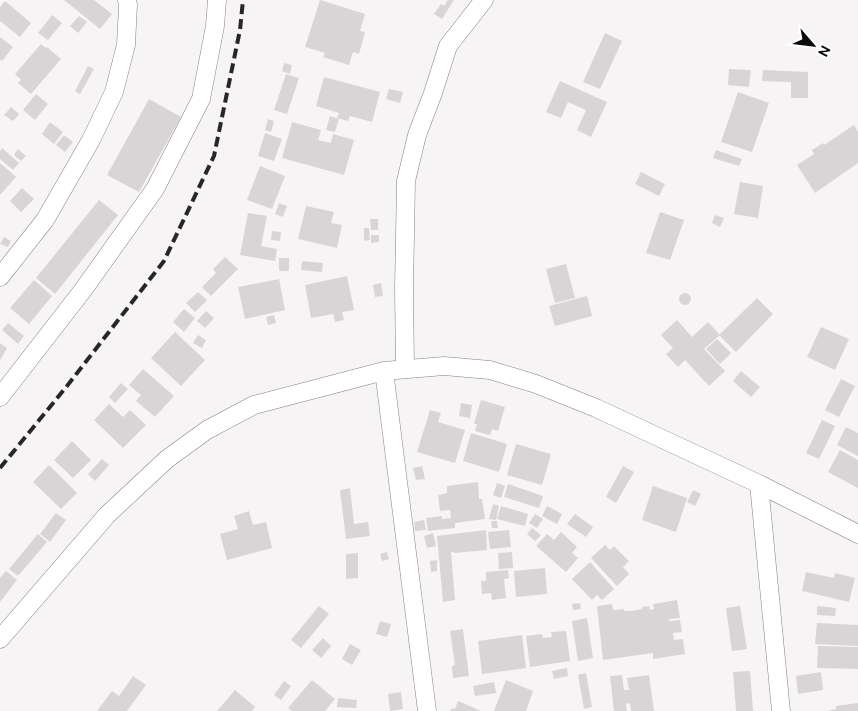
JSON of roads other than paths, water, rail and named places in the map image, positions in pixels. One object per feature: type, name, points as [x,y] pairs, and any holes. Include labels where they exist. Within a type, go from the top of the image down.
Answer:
[{"type":"street","points":[[0,277],[45,220],[91,140],[114,92],[126,45],[127,0]]},
{"type":"street","points":[[0,397],[83,290],[155,189],[201,99],[215,26],[217,0]]},
{"type":"street","points":[[405,368],[406,181],[416,135],[448,46],[484,0]]},
{"type":"street","points":[[0,639],[106,515],[167,459],[207,430],[254,405],[384,371],[405,368],[444,366],[490,370],[536,384],[596,408],[759,484],[858,534]]},
{"type":"street","points":[[384,371],[427,711]]},
{"type":"street","points":[[759,484],[781,711]]},
{"type":"railway","points":[[0,468],[67,386],[164,261],[214,156],[240,30],[243,0]]}]
